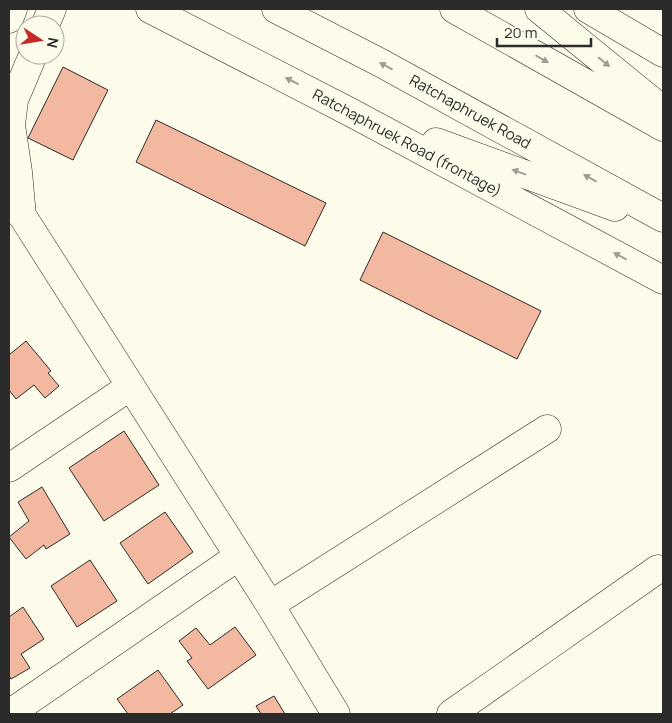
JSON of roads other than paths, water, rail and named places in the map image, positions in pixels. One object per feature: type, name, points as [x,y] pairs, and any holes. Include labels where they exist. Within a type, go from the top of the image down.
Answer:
[{"type":"main road","points":[[9,19],[13,9]]},
{"type":"main road","name":"Ratchaphruek Road (frontage)","points":[[150,9],[350,112],[663,280]]},
{"type":"main road","name":"Ratchaphruek Road","points":[[276,9],[381,63],[663,218]]},
{"type":"main road","points":[[454,9],[663,127]]},
{"type":"main road","points":[[538,9],[663,110]]},
{"type":"main road","points":[[588,9],[663,52]]},
{"type":"main road","points":[[29,65],[14,100],[11,125],[18,172],[16,206],[270,605],[336,714]]},
{"type":"main road","points":[[350,112],[663,224]]},
{"type":"main road","points":[[9,468],[131,386]]},
{"type":"main road","points":[[270,605],[547,429]]},
{"type":"main road","points":[[9,714],[239,556]]},
{"type":"main road","points":[[450,714],[658,569]]}]
